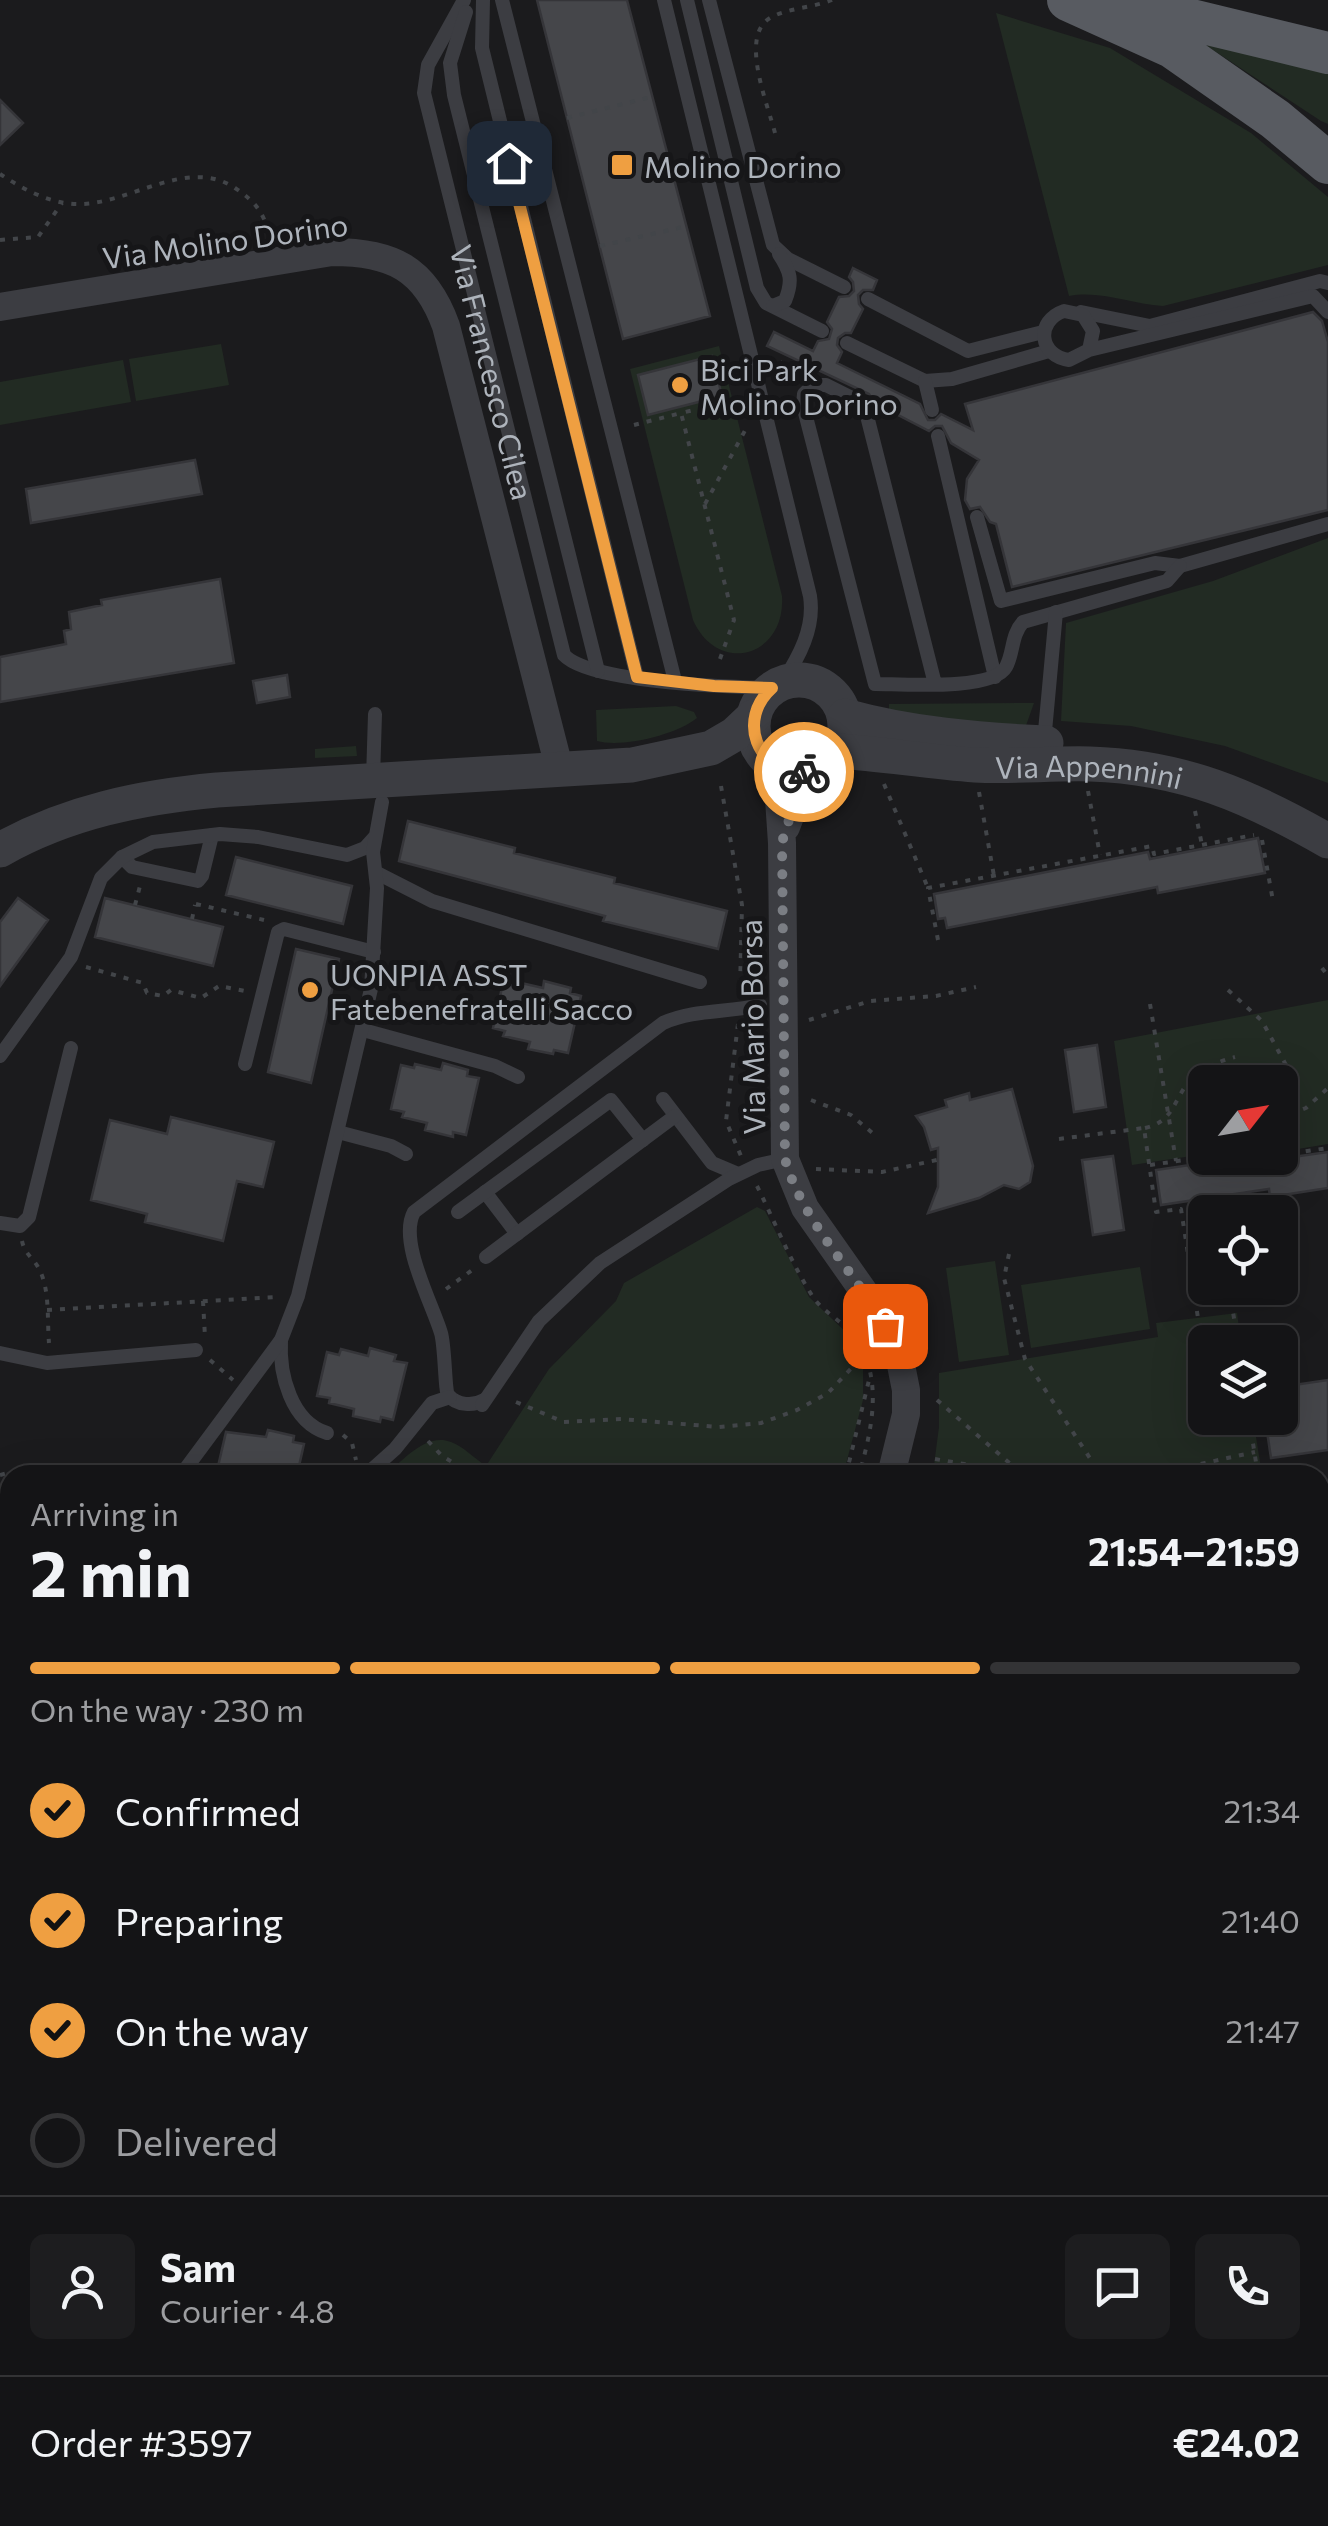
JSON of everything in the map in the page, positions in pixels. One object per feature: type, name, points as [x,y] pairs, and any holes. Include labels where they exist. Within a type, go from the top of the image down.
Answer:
[{"type":"main road","points":[[1074,2],[1126,4],[1328,53]]},
{"type":"main road","points":[[1074,2],[1172,47],[1275,119],[1328,163]]},
{"type":"main road","points":[[1275,119],[1328,146]]},
{"type":"street","name":"Via Molino Dorino","points":[[0,307],[332,252],[374,254],[408,269],[430,291],[439,307],[560,771]]},
{"type":"street","points":[[0,850],[49,827],[124,802],[212,790],[378,791],[632,765],[700,752],[738,754],[796,772],[827,760],[845,733],[844,716],[838,700],[817,683],[793,680],[769,696],[735,734],[700,752]]},
{"type":"street","points":[[769,696],[754,737],[769,762]]},
{"type":"street","name":"Via Appennini","points":[[844,716],[880,726],[1137,748],[1203,760],[1254,778],[1328,815]]},
{"type":"street","name":"Via Appennini","points":[[827,760],[1089,764],[1156,770],[1217,786],[1328,841]]},
{"type":"street","name":"Via Mario Borsa","points":[[782,842],[795,801],[827,760]]},
{"type":"street","name":"Via Mario Borsa","points":[[769,762],[779,798],[782,842],[785,1159],[806,1208],[876,1309],[900,1360],[906,1414],[893,1465]]},
{"type":"lane","name":"Via Francesco Cilea","points":[[468,0],[452,49],[454,95],[598,670]]},
{"type":"lane","name":"Via Francesco Cilea","points":[[468,0],[428,65],[424,92],[561,647],[569,660],[598,670],[769,696]]},
{"type":"lane","points":[[483,0],[482,48],[637,677]]},
{"type":"lane","points":[[664,0],[810,596],[807,634],[769,696]]},
{"type":"lane","points":[[687,0],[757,288],[766,303],[822,331]]},
{"type":"lane","points":[[709,0],[773,246],[790,270],[792,284],[785,301],[773,306]]},
{"type":"lane","points":[[505,5],[675,681]]},
{"type":"lane","points":[[773,246],[788,259],[844,287]]},
{"type":"lane","points":[[1049,352],[1043,332],[1056,314],[1075,311],[1150,326],[1320,281],[1328,283]]},
{"type":"lane","points":[[1089,350],[1313,296],[1328,312]]},
{"type":"lane","points":[[868,300],[968,351],[1043,332]]},
{"type":"lane","points":[[847,343],[925,381],[952,379],[1049,352],[1069,360],[1084,356],[1093,330],[1089,321],[1075,311]]},
{"type":"lane","points":[[925,381],[932,410]]},
{"type":"lane","points":[[935,684],[864,404],[826,385],[814,385],[804,394],[803,405],[875,684],[935,684],[995,677],[1006,668],[1017,628],[1028,619],[1167,581],[1180,566]]},
{"type":"lane","points":[[938,436],[995,677]]},
{"type":"lane","points":[[977,517],[1001,601],[1155,562],[1180,566],[1328,524]]},
{"type":"lane","points":[[1044,743],[1056,612]]},
{"type":"lane","points":[[187,1465],[281,1340],[298,1296],[372,988],[378,791],[374,714]]},
{"type":"lane","points":[[0,1056],[67,962],[101,878],[122,856],[153,842],[212,835],[258,837],[347,854],[365,848],[374,838]]},
{"type":"lane","points":[[122,856],[132,866],[198,881],[212,835]]},
{"type":"lane","points":[[376,873],[432,901],[700,982]]},
{"type":"lane","points":[[245,1064],[276,935],[284,929],[374,952]]},
{"type":"lane","points":[[741,1167],[579,1281],[539,1320],[480,1407],[450,1397],[444,1388],[446,1354],[412,1248],[410,1225],[414,1212],[663,1023],[700,1011],[760,1005]]},
{"type":"lane","points":[[363,1030],[495,1066],[518,1077]]},
{"type":"lane","points":[[0,1223],[20,1226],[30,1218],[71,1048]]},
{"type":"lane","points":[[663,1099],[712,1163],[728,1172],[785,1159]]},
{"type":"lane","points":[[458,1212],[611,1100],[643,1140]]},
{"type":"lane","points":[[486,1257],[676,1116]]},
{"type":"lane","points":[[338,1132],[406,1154]]},
{"type":"lane","points":[[486,1192],[517,1234]]},
{"type":"lane","points":[[281,1340],[282,1366],[296,1407],[310,1425],[327,1433]]},
{"type":"lane","points":[[0,1354],[50,1363],[196,1350]]},
{"type":"lane","points":[[377,1465],[396,1449],[432,1402],[450,1397]]},
{"type":"path","points":[[775,132],[755,55],[756,34],[774,16],[832,0]]},
{"type":"path","points":[[567,118],[651,96]]},
{"type":"path","points":[[0,174],[17,186],[62,203],[110,200],[186,178],[228,183],[258,205],[266,220],[274,261]]},
{"type":"path","points":[[0,240],[38,237],[62,203]]},
{"type":"path","points":[[600,246],[687,226]]},
{"type":"path","points":[[776,374],[786,356]]},
{"type":"path","points":[[634,425],[740,399]]},
{"type":"path","points":[[681,413],[734,620],[720,659]]},
{"type":"path","points":[[705,504],[752,417]]},
{"type":"path","points":[[1086,777],[1100,855]]},
{"type":"path","points":[[976,778],[994,876]]},
{"type":"path","points":[[882,779],[928,888],[938,940]]},
{"type":"path","points":[[721,786],[742,905],[740,1000]]},
{"type":"path","points":[[1194,807],[1202,845]]},
{"type":"path","points":[[928,888],[1152,846],[1154,854],[1261,833],[1274,900]]},
{"type":"path","points":[[196,904],[274,923],[284,929]]},
{"type":"path","points":[[67,962],[143,983],[146,992],[163,996],[170,990],[201,998],[219,986],[262,994]]},
{"type":"path","points":[[1322,968],[1328,976]]},
{"type":"path","points":[[805,1022],[870,1001],[936,996],[976,988]]},
{"type":"path","points":[[1228,990],[1262,1021],[1286,1065]]},
{"type":"path","points":[[1150,1004],[1176,1162]]},
{"type":"path","points":[[739,1017],[726,1121],[741,1167]]},
{"type":"path","points":[[1059,1139],[1144,1128],[1168,1117],[1190,1081],[1209,1066],[1235,1056]]},
{"type":"path","points":[[1298,1111],[1328,1088]]},
{"type":"path","points":[[806,1099],[852,1115],[876,1136]]},
{"type":"path","points":[[1144,1128],[1156,1212],[1182,1209],[1200,1325]]},
{"type":"path","points":[[1298,1152],[1328,1148]]},
{"type":"path","points":[[816,1169],[882,1172],[937,1160]]},
{"type":"path","points":[[1150,1165],[1188,1160]]},
{"type":"path","points":[[755,1184],[814,1299],[853,1335],[862,1349],[873,1414],[861,1465]]},
{"type":"path","points":[[20,1226],[26,1255],[38,1266],[45,1286],[50,1363]]},
{"type":"path","points":[[1009,1254],[1004,1278],[1025,1359],[1094,1465]]},
{"type":"path","points":[[430,1301],[486,1257]]},
{"type":"path","points":[[47,1310],[298,1296]]},
{"type":"path","points":[[516,1402],[564,1422],[621,1419],[720,1427],[761,1423],[828,1393],[861,1358]]},
{"type":"path","points":[[849,1465],[864,1408],[868,1370]]},
{"type":"path","points":[[937,1400],[1014,1465]]},
{"type":"path","points":[[327,1433],[349,1438],[359,1465]]},
{"type":"path","points":[[1252,1435],[1257,1465]]},
{"type":"path","points":[[425,1437],[442,1456],[457,1465]]},
{"type":"path","points":[[1196,1465],[1255,1452]]},
{"type":"path","points":[[935,1459],[971,1465]]},
{"type":"shaded area","points":[[996,13],[1110,48],[1251,133],[1328,197],[1328,265],[1163,306],[1093,295],[1069,296]]},
{"type":"shaded area","points":[[1178,27],[1328,65],[1328,124],[1321,121]]},
{"type":"shaded area","points":[[221,344],[229,385],[136,401],[129,359]]},
{"type":"shaded area","points":[[719,346],[782,596],[780,617],[773,633],[748,652],[718,648],[704,638],[693,620],[630,369]]},
{"type":"shaded area","points":[[123,360],[131,402],[0,425],[0,382]]},
{"type":"shaded area","points":[[1328,538],[1328,783],[1225,746],[1131,726],[1061,721],[1066,623],[1213,581]]},
{"type":"shaded area","points":[[1034,703],[1023,734],[889,715],[889,704]]},
{"type":"shaded area","points":[[676,706],[694,712],[697,718],[649,739],[597,741],[596,710]]},
{"type":"shaded area","points":[[356,746],[357,756],[315,758],[315,749]]},
{"type":"shaded area","points":[[1328,1000],[1328,1144],[1298,1149],[1298,1065],[1188,1065],[1188,1157],[1132,1165],[1114,1041]]},
{"type":"shaded area","points":[[757,1207],[765,1211],[809,1297],[850,1336],[863,1361],[863,1400],[846,1465],[487,1465],[549,1369],[616,1301],[624,1283]]},
{"type":"shaded area","points":[[995,1261],[1009,1355],[959,1362],[946,1268]]},
{"type":"shaded area","points":[[1140,1267],[1150,1329],[1031,1348],[1021,1285]]},
{"type":"shaded area","points":[[1237,1313],[1239,1325],[1188,1325],[1188,1435],[1256,1435],[1260,1465],[934,1465],[939,1373],[1158,1337],[1156,1323]]},
{"type":"shaded area","points":[[433,1441],[460,1446],[485,1465],[398,1465]]},
{"type":"building","points":[[537,0],[627,0],[710,316],[623,339]]},
{"type":"building","points":[[0,100],[23,123],[0,145]]},
{"type":"building","points":[[853,268],[877,280],[873,290],[863,290],[858,295],[863,309],[851,333],[838,338],[842,352],[837,363],[920,404],[928,420],[941,414],[973,430],[965,404],[1313,312],[1322,321],[1328,342],[1328,510],[1012,587],[996,524],[980,507],[970,509],[965,500],[967,479],[979,460],[951,443],[942,426],[929,431],[875,403],[869,394],[767,346],[774,332],[813,351],[818,341],[829,339],[832,329],[827,322],[839,297],[854,291],[849,277]]},
{"type":"building","name":"Bici Park Molino Dorino","points":[[712,356],[722,396],[648,415],[638,375]]},
{"type":"building","points":[[195,460],[202,494],[31,523],[26,489]]},
{"type":"building","points":[[220,579],[234,663],[0,702],[0,657],[66,644],[64,631],[71,629],[69,612],[102,605],[101,600]]},
{"type":"building","points":[[287,675],[290,697],[257,703],[253,681]]},
{"type":"building","points":[[408,821],[615,878],[614,883],[727,911],[718,949],[603,921],[605,916],[399,861]]},
{"type":"building","points":[[1258,838],[1265,873],[1158,893],[1157,887],[947,928],[945,918],[938,919],[934,894],[1148,852],[1150,859]]},
{"type":"building","points":[[236,857],[352,886],[343,924],[226,895]]},
{"type":"building","points":[[18,898],[48,920],[0,986],[0,922]]},
{"type":"building","points":[[105,898],[223,927],[213,966],[95,937]]},
{"type":"building","name":"UONPIA ASST Fatebenefratelli Sacco","points":[[296,949],[339,959],[311,1083],[268,1072]]},
{"type":"building","points":[[544,981],[571,988],[570,993],[581,996],[568,1053],[528,1049],[530,1042],[503,1036],[505,1031],[493,1028],[503,983],[543,988]]},
{"type":"building","points":[[1097,1045],[1106,1107],[1074,1112],[1065,1050]]},
{"type":"building","points":[[443,1063],[468,1070],[467,1076],[479,1078],[466,1135],[453,1132],[453,1137],[425,1130],[427,1123],[402,1117],[404,1112],[391,1109],[401,1065],[441,1070]]},
{"type":"building","points":[[1012,1089],[1033,1166],[1030,1182],[1019,1189],[1004,1185],[979,1198],[928,1213],[938,1187],[938,1148],[931,1150],[916,1116],[947,1107],[945,1100],[969,1093],[970,1100]]},
{"type":"building","points":[[171,1117],[274,1142],[263,1187],[237,1181],[223,1241],[145,1222],[147,1214],[91,1200],[110,1120],[167,1134]]},
{"type":"building","points":[[1328,1152],[1328,1188],[1283,1195],[1270,1195],[1269,1189],[1188,1195],[1188,1201],[1161,1205],[1156,1170],[1188,1165],[1188,1175],[1298,1175],[1298,1156]]},
{"type":"building","points":[[1113,1156],[1124,1230],[1093,1235],[1082,1160]]},
{"type":"building","points":[[370,1348],[396,1355],[394,1361],[407,1363],[393,1420],[381,1417],[380,1422],[353,1416],[354,1409],[317,1396],[327,1352],[339,1355],[341,1349],[368,1356]]},
{"type":"building","points":[[1328,1380],[1328,1450],[1271,1458],[1268,1435],[1298,1435],[1298,1384]]},
{"type":"building","points":[[268,1430],[294,1436],[293,1442],[304,1444],[299,1465],[218,1465],[226,1432],[266,1437]]},
{"type":"way so far","points":[[804,772],[816,769],[795,801],[782,842],[785,1159],[793,1184],[819,1231],[885,1326]]},
{"type":"place","name":"Molino Dorino","points":[[622,165]]},
{"type":"place","name":"Bici Park Molino Dorino","points":[[680,385]]},
{"type":"place","name":"UONPIA ASST Fatebenefratelli Sacco","points":[[310,990]]},
{"type":"route","points":[[509,163],[637,677],[772,688],[759,702],[754,737],[770,762],[784,770],[804,772]]}]
